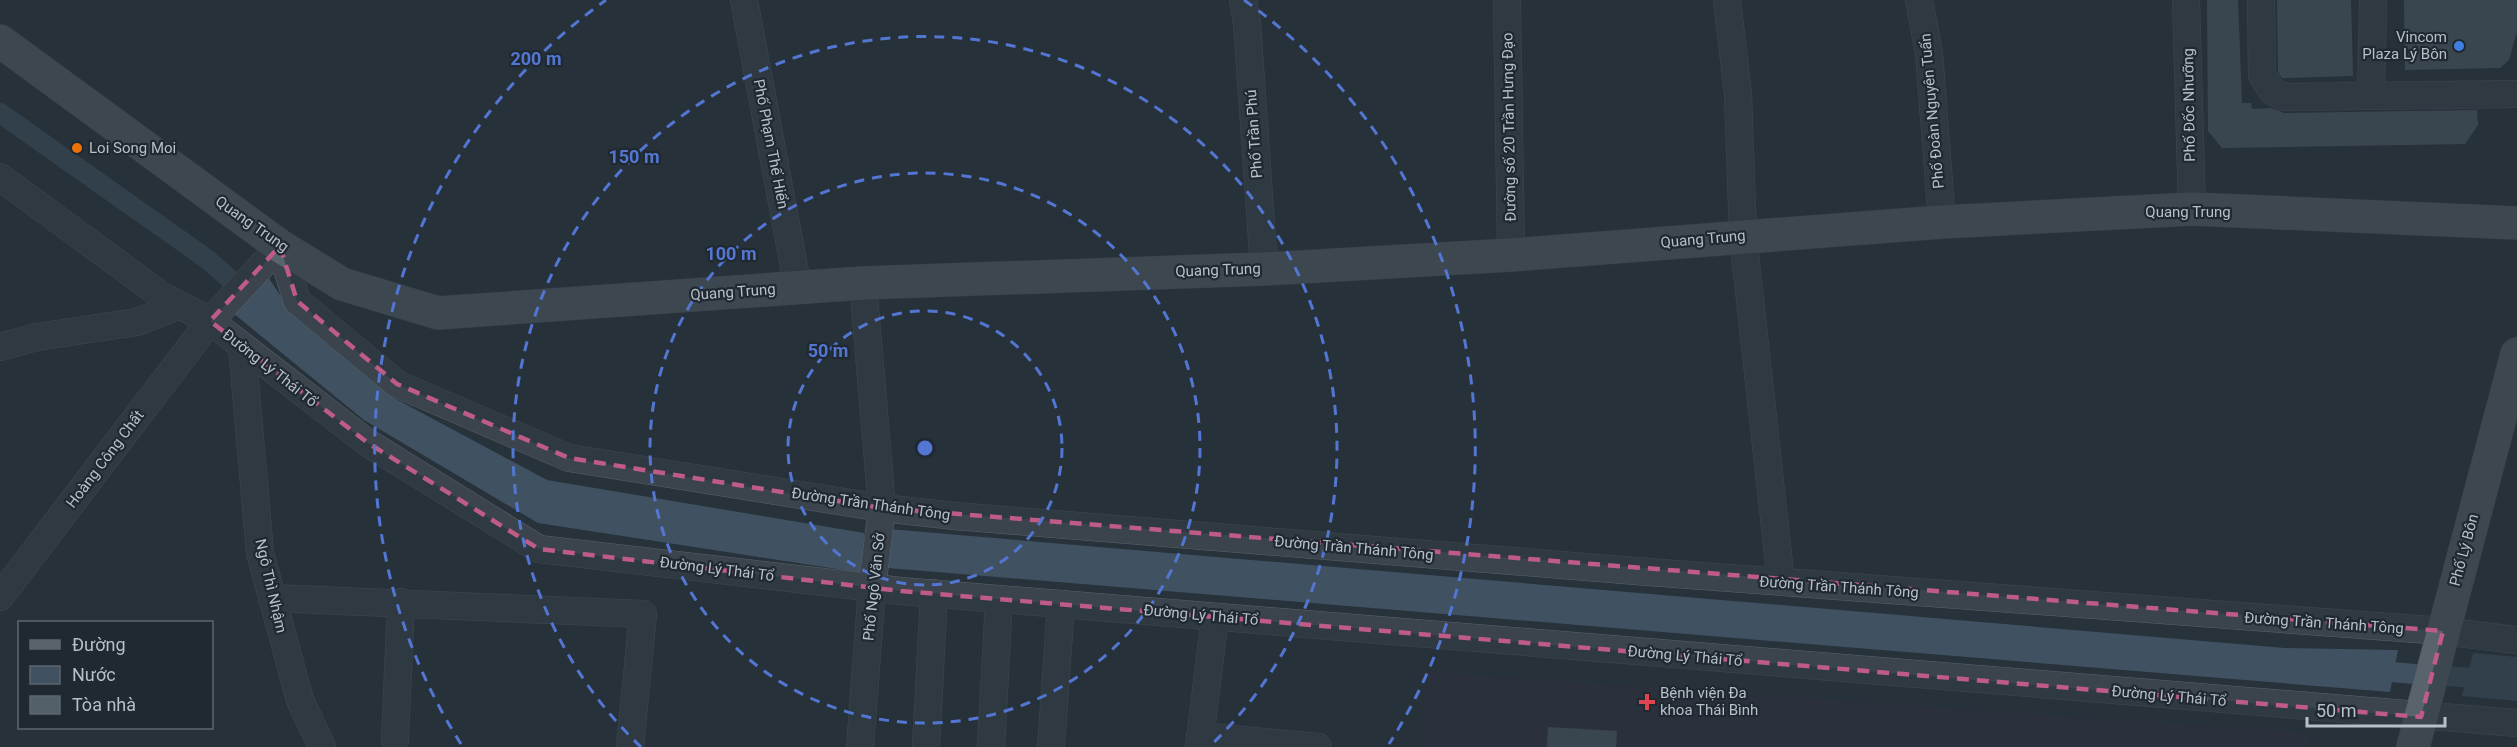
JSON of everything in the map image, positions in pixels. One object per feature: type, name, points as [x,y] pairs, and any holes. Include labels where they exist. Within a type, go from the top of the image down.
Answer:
[{"type":"main road","name":"Quang Trung","points":[[0,41],[271,255],[342,284],[438,313],[863,283],[1264,268],[1511,255],[1942,222],[2192,209],[2517,223]]},
{"type":"main road","name":"Phố Lý Bôn","points":[[2417,732],[2517,354]]},
{"type":"street","name":"Phố Phạm Thế Hiển","points":[[744,0],[798,288]]},
{"type":"street","name":"Phố Trần Phú","points":[[1243,0],[1247,23],[1264,268]]},
{"type":"street","name":"Đường số 20 Trần Hưng Đạo","points":[[1507,0],[1511,255]]},
{"type":"street","points":[[1727,0],[1738,94],[1743,236],[1781,582]]},
{"type":"street","name":"Phố Đoàn Nguyên Tuấn","points":[[1919,0],[1929,53],[1942,222]]},
{"type":"street","name":"Phố Đốc Nhưỡng","points":[[2186,0],[2192,209]]},
{"type":"street","points":[[2261,0],[2262,75],[2272,91],[2284,97],[2517,94]]},
{"type":"street","points":[[2372,96],[2373,0]]},
{"type":"street","name":"Đường Lý Thái Tổ","points":[[0,177],[178,306],[217,314],[242,346],[368,443],[539,549],[874,577],[934,593],[1215,617],[2417,732],[2517,723]]},
{"type":"street","name":"Hoàng Công Chất","points":[[0,597],[217,314],[271,255]]},
{"type":"street","name":"Đường Trần Thánh Tông","points":[[271,255],[297,302],[397,384],[569,458],[881,515],[2442,632],[2517,640]]},
{"type":"street","name":"Phố Ngô Văn Sở","points":[[860,747],[881,515],[863,283]]},
{"type":"street","points":[[0,347],[37,337],[137,322],[178,306]]},
{"type":"street","name":"Ngô Thì Nhậm","points":[[242,346],[260,553],[300,700],[322,747]]},
{"type":"street","points":[[926,747],[934,593]]},
{"type":"street","points":[[273,598],[643,614],[630,747]]},
{"type":"street","points":[[990,747],[999,599]]},
{"type":"street","points":[[395,740],[401,602]]},
{"type":"street","points":[[1051,747],[1061,604]]},
{"type":"street","points":[[1215,617],[1200,742],[1318,747]]},
{"type":"highlighted area","points":[[280,246],[297,301],[397,384],[569,458],[882,508],[2443,631],[2421,717],[901,591],[539,549],[368,443],[210,321]]},
{"type":"shaded area","name":"Bệnh viện Đa khoa Thái Bình","points":[[1427,672],[2308,733],[2308,747],[1424,747]]},
{"type":"water","points":[[268,277],[288,307],[394,398],[547,480],[864,533],[863,573],[538,523],[364,420],[233,313]]},
{"type":"water","points":[[888,529],[2285,648],[2398,650],[2390,692],[888,568]]},
{"type":"water","points":[[2473,653],[2517,657],[2517,701],[2462,696]]},
{"type":"building","points":[[2207,0],[2238,0],[2242,103],[2251,103],[2252,109],[2272,108],[2284,113],[2477,110],[2478,125],[2465,144],[2222,148],[2208,131]]},
{"type":"building","points":[[2277,0],[2351,0],[2353,76],[2282,78],[2278,72]]},
{"type":"building","name":"Vincom Plaza Lý Bôn","points":[[2404,0],[2517,0],[2517,31],[2509,60],[2500,68],[2405,70]]},
{"type":"building","points":[[1548,727],[1617,731],[1616,747],[1547,747]]},
{"type":"waterway","points":[[0,113],[207,259],[249,296]]},
{"type":"waterway","points":[[2367,670],[2415,674]]},
{"type":"waterway","points":[[2448,676],[2517,682]]},
{"type":"place","name":"Vincom Plaza Lý Bôn","points":[[2459,46]]},
{"type":"place","name":"Loi Song Moi","points":[[77,148]]},
{"type":"place","name":"Bệnh viện Đa khoa Thái Bình","points":[[1647,702]]}]
